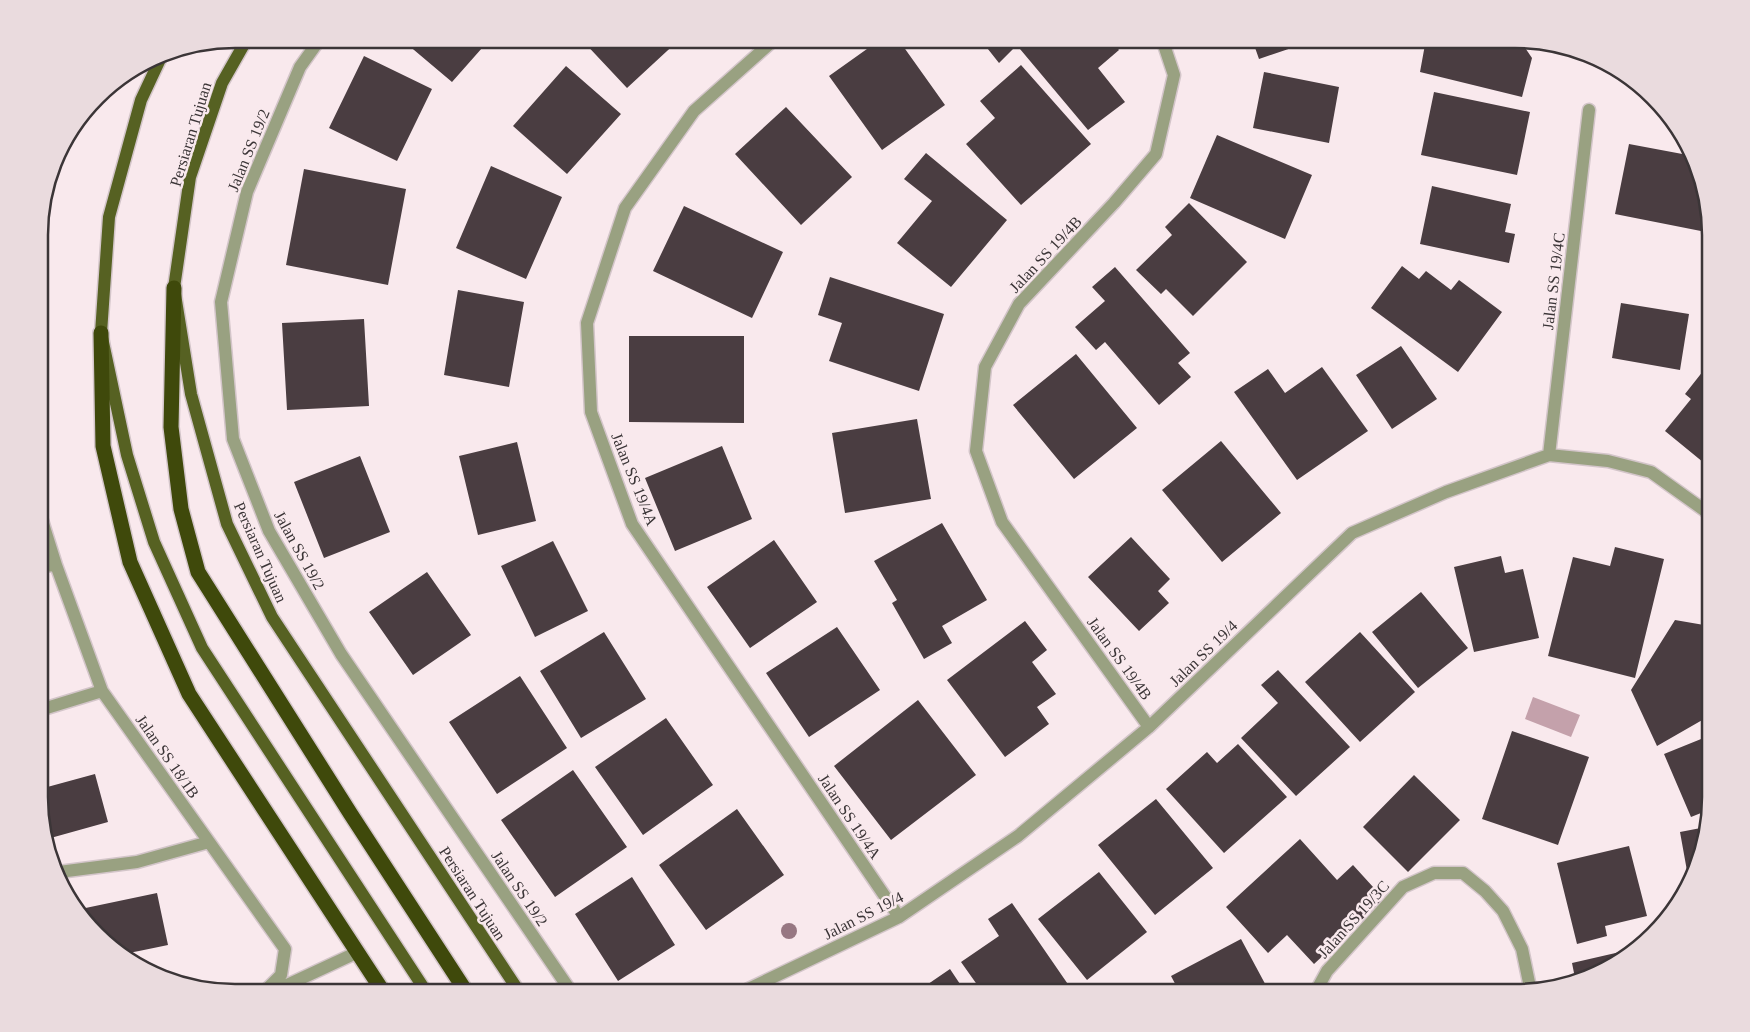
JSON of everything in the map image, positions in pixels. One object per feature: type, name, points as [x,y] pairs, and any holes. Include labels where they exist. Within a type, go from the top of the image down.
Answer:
[{"type":"highway","points":[[174,288],[171,427],[181,509],[198,572],[355,821],[462,985]]},
{"type":"highway","points":[[101,333],[103,446],[130,562],[189,694],[379,985]]},
{"type":"main road","name":"Persiaran Tujuan","points":[[242,48],[222,83],[190,177],[174,288],[191,394],[227,524],[272,617],[515,985]]},
{"type":"main road","points":[[158,64],[141,100],[109,218],[101,333],[127,455],[154,542],[202,648],[421,985]]},
{"type":"street","name":"Jalan SS 19/2","points":[[313,48],[300,66],[247,192],[221,302],[233,439],[268,531],[342,654],[567,985]]},
{"type":"street","name":"Jalan SS 19/4A","points":[[765,48],[694,112],[625,208],[587,323],[591,412],[632,524],[900,917]]},
{"type":"street","name":"Jalan SS 19/4B","points":[[1149,727],[1002,522],[976,451],[985,367],[1019,304],[1114,203],[1156,154],[1174,75],[1165,48]]},
{"type":"street","name":"Jalan SS 19/4C","points":[[1549,455],[1589,110]]},
{"type":"street","name":"Jalan SS 19/4","points":[[757,985],[900,917],[1018,836],[1149,727],[1352,533],[1446,492],[1549,455],[1608,461],[1651,472],[1702,509]]},
{"type":"street","name":"Jalan SS 18/1B","points":[[48,540],[102,691],[285,949],[281,975],[271,985]]},
{"type":"street","points":[[48,566],[56,565]]},
{"type":"street","points":[[48,708],[102,691]]},
{"type":"street","points":[[63,871],[137,862],[209,842]]},
{"type":"street","name":"Jalan SS 19/3C","points":[[1320,985],[1328,971],[1404,887],[1434,873],[1462,873],[1485,891],[1503,911],[1522,949],[1529,984]]},
{"type":"street","points":[[287,985],[358,952]]},
{"type":"shaded area","points":[[1533,697],[1580,715],[1571,737],[1525,719]]},
{"type":"building","points":[[412,48],[482,48],[452,82]]},
{"type":"building","points":[[589,48],[670,48],[627,88]]},
{"type":"building","points":[[868,48],[904,48],[945,105],[882,150],[829,76]]},
{"type":"building","points":[[987,48],[1013,48],[1013,49],[999,63]]},
{"type":"building","points":[[1117,48],[1119,50],[1098,68],[1125,102],[1088,130],[1020,49]]},
{"type":"building","points":[[1255,48],[1291,48],[1259,59]]},
{"type":"building","points":[[1424,48],[1525,48],[1532,58],[1522,97],[1420,72]]},
{"type":"building","points":[[364,56],[432,89],[397,161],[329,128]]},
{"type":"building","points":[[1021,65],[1091,144],[1021,205],[966,144],[995,118],[980,101]]},
{"type":"building","points":[[566,66],[621,114],[567,174],[513,126]]},
{"type":"building","points":[[1264,72],[1339,87],[1329,143],[1253,128]]},
{"type":"building","points":[[1434,92],[1530,112],[1517,175],[1421,155]]},
{"type":"building","points":[[786,107],[852,177],[801,225],[735,154]]},
{"type":"building","points":[[1217,135],[1312,175],[1285,239],[1190,198]]},
{"type":"building","points":[[1629,144],[1684,154],[1693,175],[1699,198],[1702,231],[1615,214]]},
{"type":"building","points":[[926,153],[1007,220],[951,287],[897,243],[932,201],[904,179]]},
{"type":"building","points":[[491,166],[562,197],[526,279],[456,248]]},
{"type":"building","points":[[304,169],[406,189],[388,285],[286,265]]},
{"type":"building","points":[[1432,186],[1511,204],[1505,232],[1515,234],[1509,263],[1420,244]]},
{"type":"building","points":[[1189,203],[1247,262],[1193,316],[1166,289],[1161,294],[1136,270],[1172,235],[1165,227]]},
{"type":"building","points":[[684,206],[783,252],[752,318],[653,271]]},
{"type":"building","points":[[1402,266],[1419,279],[1426,271],[1451,290],[1459,280],[1502,312],[1458,372],[1371,308]]},
{"type":"building","points":[[1115,267],[1190,353],[1178,363],[1191,377],[1159,405],[1105,342],[1096,350],[1075,327],[1105,301],[1092,287]]},
{"type":"building","points":[[830,277],[944,314],[919,391],[829,361],[842,323],[818,315]]},
{"type":"building","points":[[458,290],[524,302],[509,387],[444,375]]},
{"type":"building","points":[[1621,303],[1689,314],[1680,370],[1612,358]]},
{"type":"building","points":[[364,319],[369,406],[287,410],[282,323]]},
{"type":"building","points":[[629,336],[744,336],[744,423],[629,422]]},
{"type":"building","points":[[1401,346],[1437,399],[1392,429],[1356,375]]},
{"type":"building","points":[[1076,354],[1137,428],[1074,479],[1013,405]]},
{"type":"building","points":[[1322,367],[1368,431],[1297,480],[1234,392],[1268,369],[1285,393]]},
{"type":"building","points":[[1702,372],[1702,461],[1665,431],[1691,399],[1685,394]]},
{"type":"building","points":[[917,419],[931,499],[845,513],[832,433]]},
{"type":"building","points":[[1221,441],[1281,513],[1222,562],[1162,490]]},
{"type":"building","points":[[517,442],[536,521],[478,535],[459,456]]},
{"type":"building","points":[[722,446],[752,519],[675,551],[645,478]]},
{"type":"building","points":[[360,456],[390,532],[324,558],[294,482]]},
{"type":"building","points":[[942,523],[987,600],[942,626],[952,643],[924,659],[892,603],[897,600],[874,561]]},
{"type":"building","points":[[1131,537],[1170,579],[1158,591],[1169,603],[1139,631],[1088,577]]},
{"type":"building","points":[[774,540],[817,602],[750,648],[707,587]]},
{"type":"building","points":[[553,541],[588,611],[535,637],[501,566]]},
{"type":"building","points":[[1615,547],[1664,559],[1635,678],[1548,656],[1573,557],[1610,566]]},
{"type":"building","points":[[1501,556],[1505,573],[1523,569],[1539,638],[1474,652],[1454,567]]},
{"type":"building","points":[[427,572],[471,635],[413,675],[369,612]]},
{"type":"building","points":[[1421,592],[1468,648],[1418,688],[1372,632]]},
{"type":"building","points":[[1675,620],[1702,625],[1702,720],[1657,746],[1631,690]]},
{"type":"building","points":[[1025,621],[1047,650],[1032,662],[1056,694],[1037,707],[1049,724],[1005,757],[947,680]]},
{"type":"building","points":[[837,627],[880,690],[809,737],[766,673]]},
{"type":"building","points":[[604,632],[646,699],[581,738],[540,671]]},
{"type":"building","points":[[1360,632],[1415,692],[1360,742],[1305,682]]},
{"type":"building","points":[[1278,670],[1350,747],[1296,796],[1241,738],[1278,703],[1261,685]]},
{"type":"building","points":[[520,676],[567,748],[497,794],[449,722]]},
{"type":"building","points":[[918,700],[976,775],[891,840],[834,766]]},
{"type":"building","points":[[666,718],[713,785],[643,835],[595,767]]},
{"type":"building","points":[[1512,731],[1589,757],[1558,845],[1482,819]]},
{"type":"building","points":[[1702,739],[1702,813],[1691,817],[1664,754]]},
{"type":"building","points":[[1238,744],[1287,797],[1224,853],[1166,789],[1207,752],[1217,763]]},
{"type":"building","points":[[573,770],[627,847],[555,897],[501,820]]},
{"type":"building","points":[[95,774],[108,822],[52,838],[48,809],[48,787]]},
{"type":"building","points":[[1414,775],[1460,820],[1408,872],[1363,827]]},
{"type":"building","points":[[1156,799],[1213,868],[1155,915],[1098,845]]},
{"type":"building","points":[[737,809],[784,875],[706,930],[659,865]]},
{"type":"building","points":[[1700,828],[1693,857],[1687,871],[1680,832]]},
{"type":"building","points":[[1300,839],[1337,880],[1353,865],[1384,899],[1314,964],[1287,935],[1268,953],[1226,907]]},
{"type":"building","points":[[1629,846],[1647,916],[1605,926],[1607,936],[1577,944],[1557,863]]},
{"type":"building","points":[[1099,872],[1147,932],[1087,980],[1038,919]]},
{"type":"building","points":[[632,877],[675,945],[618,981],[575,914]]},
{"type":"building","points":[[157,893],[168,945],[130,953],[102,930],[84,908]]},
{"type":"building","points":[[1012,903],[1068,985],[977,985],[961,962],[999,936],[988,919]]},
{"type":"building","points":[[1241,939],[1266,985],[1176,985],[1171,976]]},
{"type":"building","points":[[1621,952],[1598,965],[1574,975],[1572,963]]},
{"type":"building","points":[[950,969],[961,985],[927,985]]}]
